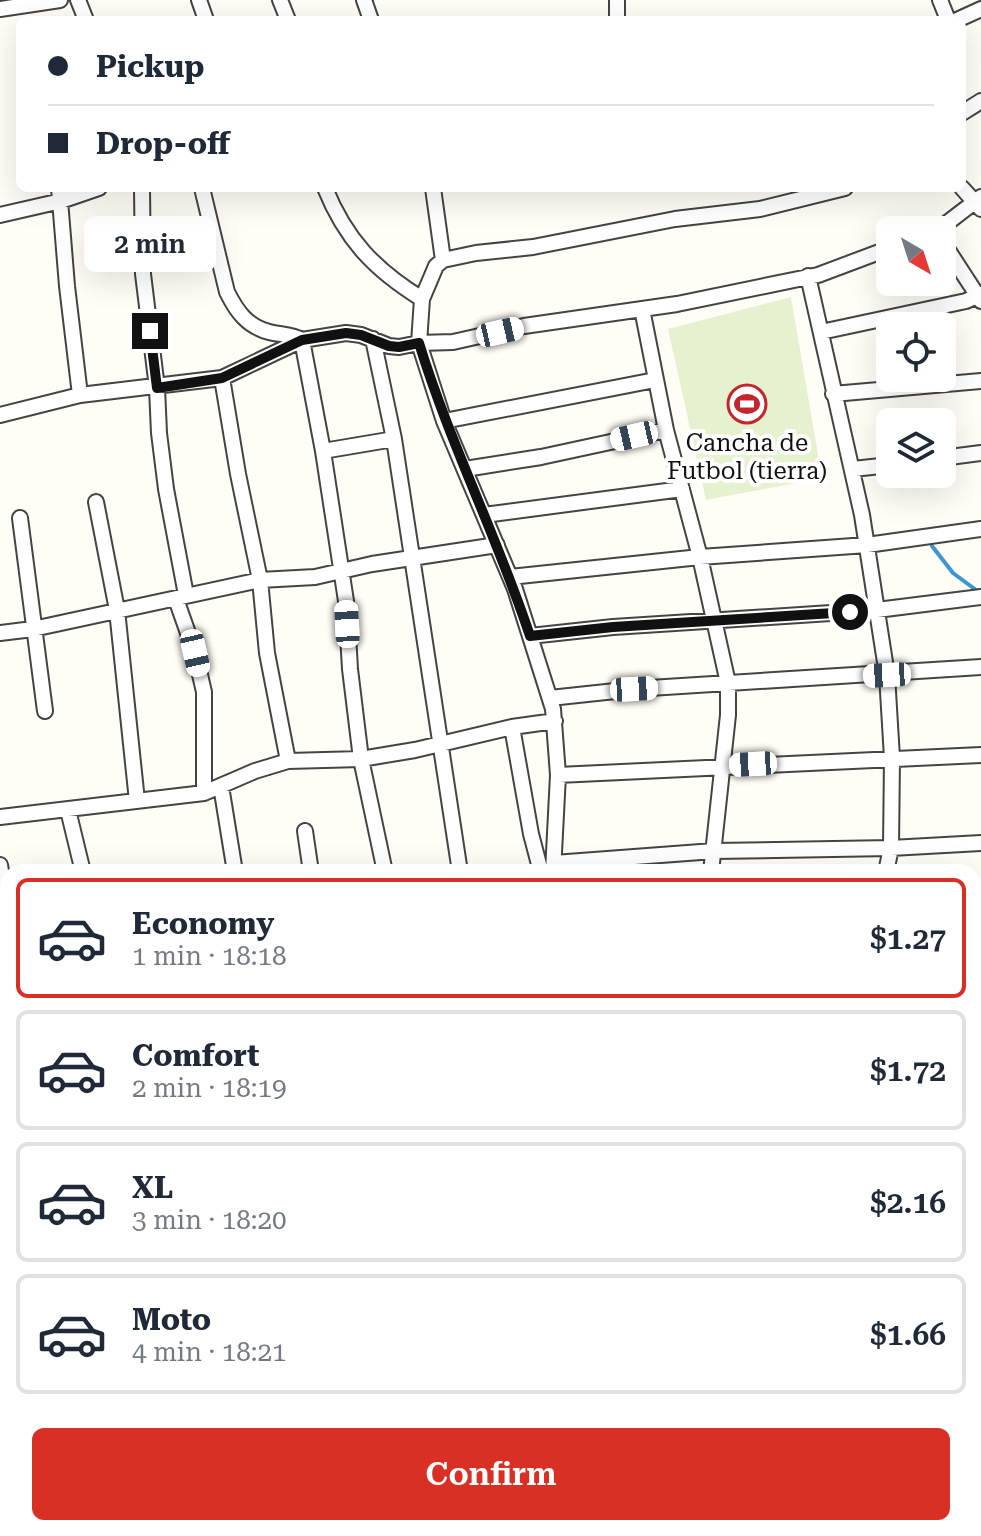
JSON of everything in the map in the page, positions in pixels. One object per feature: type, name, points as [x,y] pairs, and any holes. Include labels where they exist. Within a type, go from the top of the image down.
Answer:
[{"type":"street","points":[[0,9],[34,12],[60,0]]},
{"type":"street","points":[[142,192],[143,274],[166,489],[181,597],[204,692],[204,793]]},
{"type":"street","points":[[203,192],[227,292],[235,308],[255,327],[302,340]]},
{"type":"street","points":[[327,192],[344,227],[367,258],[393,281],[422,299]]},
{"type":"street","points":[[434,192],[443,260]]},
{"type":"street","points":[[554,864],[558,775],[555,721],[550,698],[510,577],[444,421],[419,343],[422,299],[436,266],[443,260],[467,254],[533,247],[660,222],[760,209],[829,192]]},
{"type":"street","points":[[0,215],[60,195],[80,395]]},
{"type":"street","points":[[956,218],[979,202]]},
{"type":"street","points":[[0,415],[80,395],[222,378],[302,340],[346,333],[399,347],[453,342],[524,326],[642,309],[808,276],[876,253]]},
{"type":"street","points":[[821,332],[980,297],[956,262]]},
{"type":"street","points":[[808,276],[833,394],[853,469],[887,675],[892,758],[891,848],[888,864]]},
{"type":"street","points":[[642,309],[666,430],[700,557],[728,683],[728,715],[712,864]]},
{"type":"street","points":[[373,339],[394,439],[459,864]]},
{"type":"street","points":[[302,340],[341,569],[361,759],[383,864]]},
{"type":"street","points":[[222,378],[260,580],[267,653],[288,761]]},
{"type":"street","points":[[444,421],[655,380]]},
{"type":"street","points":[[833,394],[981,381]]},
{"type":"street","points":[[465,469],[541,457],[666,430]]},
{"type":"street","points":[[323,451],[394,439]]},
{"type":"street","points":[[956,456],[981,453]]},
{"type":"street","points":[[853,469],[876,467]]},
{"type":"street","points":[[484,515],[682,489]]},
{"type":"street","points":[[96,502],[117,610],[137,801]]},
{"type":"street","points":[[20,518],[45,711]]},
{"type":"street","points":[[510,577],[700,557],[867,545],[981,529]]},
{"type":"street","points":[[0,633],[33,629],[260,580],[329,575],[341,569],[497,545]]},
{"type":"street","points":[[530,636],[613,627],[877,610],[981,597]]},
{"type":"street","points":[[550,698],[634,689],[981,667]]},
{"type":"street","points":[[0,817],[204,793],[255,771],[288,761],[361,759],[555,721]]},
{"type":"street","points":[[512,727],[539,864]]},
{"type":"street","points":[[558,775],[981,755]]},
{"type":"street","points":[[221,786],[234,864]]},
{"type":"street","points":[[68,810],[81,864]]},
{"type":"street","points":[[305,831],[310,864]]},
{"type":"street","points":[[584,864],[714,851],[981,843]]},
{"type":"green space","name":"Cancha de Futbol (tierra)","points":[[791,297],[822,478],[706,500],[668,329]]},
{"type":"waterway","points":[[932,546],[953,573],[980,593]]},
{"type":"place","name":"Cancha de Futbol (tierra)","points":[[747,404]]},
{"type":"route","points":[[150,331],[157,388],[222,378],[302,340],[346,333],[361,335],[389,346],[419,343],[444,421],[515,589],[530,636],[613,627],[850,612]]}]
